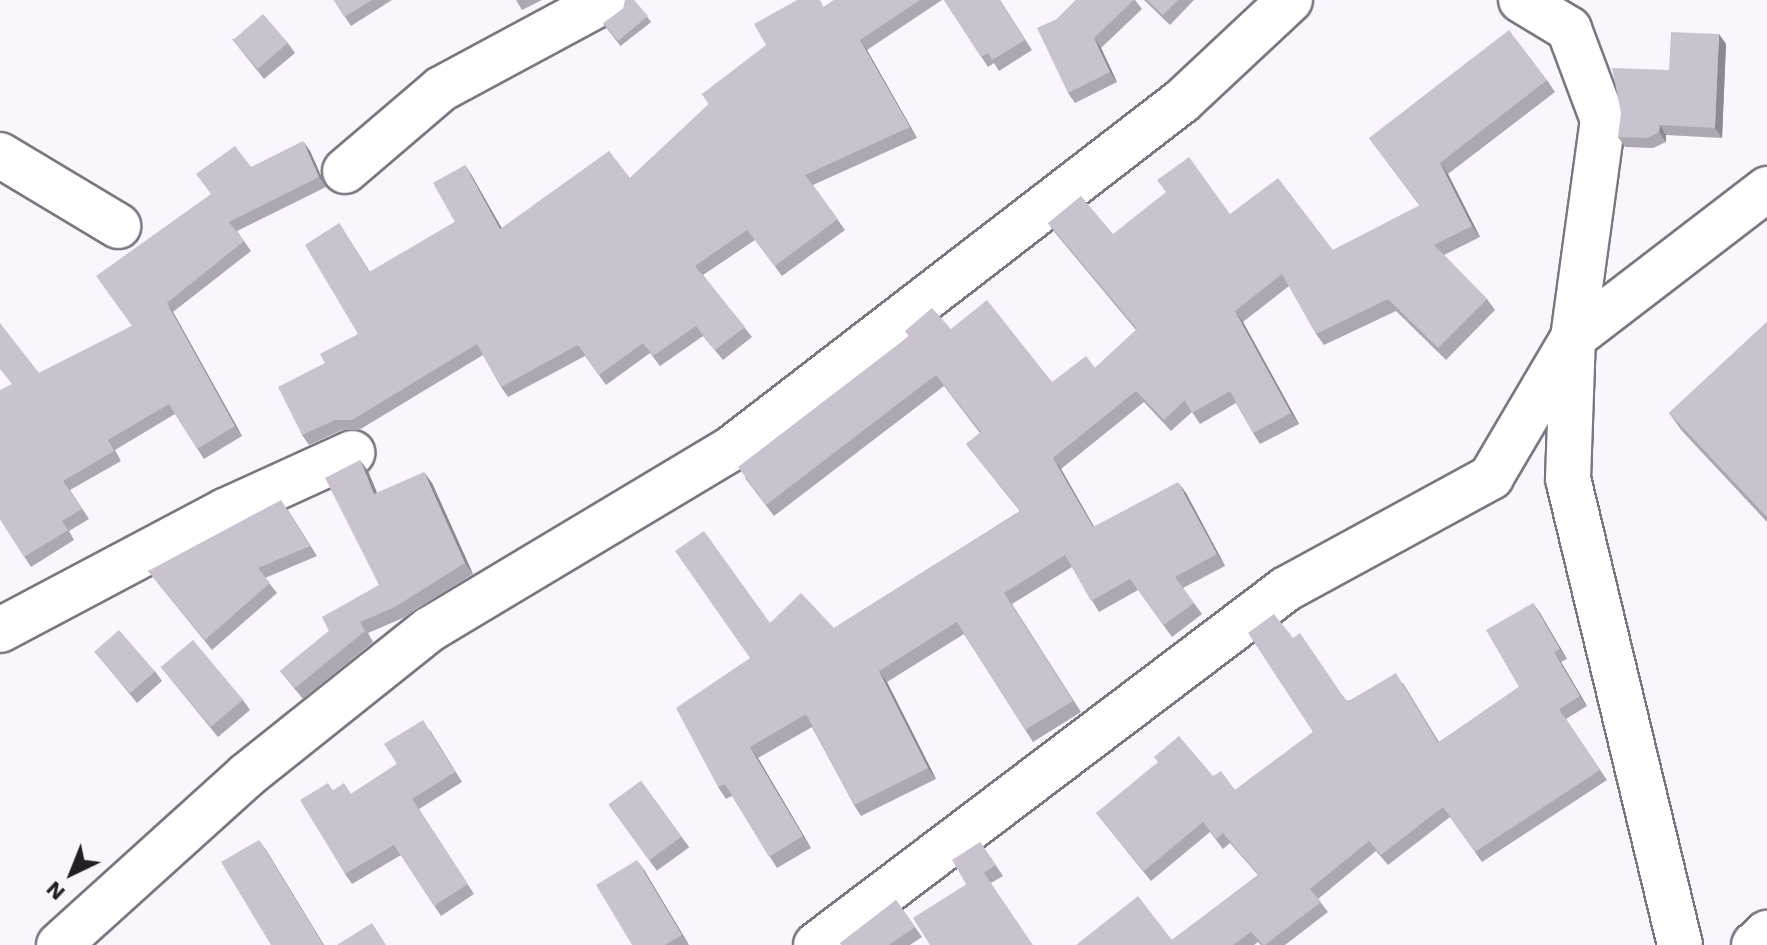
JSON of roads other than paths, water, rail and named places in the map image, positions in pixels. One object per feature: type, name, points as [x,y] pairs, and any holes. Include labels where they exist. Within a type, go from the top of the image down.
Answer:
[{"type":"street","points":[[345,171],[441,89],[606,0]]},
{"type":"street","points":[[59,945],[247,775],[430,629],[732,448],[1182,101],[1290,0]]},
{"type":"street","points":[[1521,0],[1569,29],[1603,120],[1573,338],[1568,479],[1680,945]]},
{"type":"street","points":[[0,155],[118,226]]},
{"type":"street","points":[[816,945],[1286,589],[1491,477],[1573,338],[1767,189]]},
{"type":"street","points":[[0,630],[225,511],[352,453]]},
{"type":"street","points":[[1754,945],[1767,933]]}]
